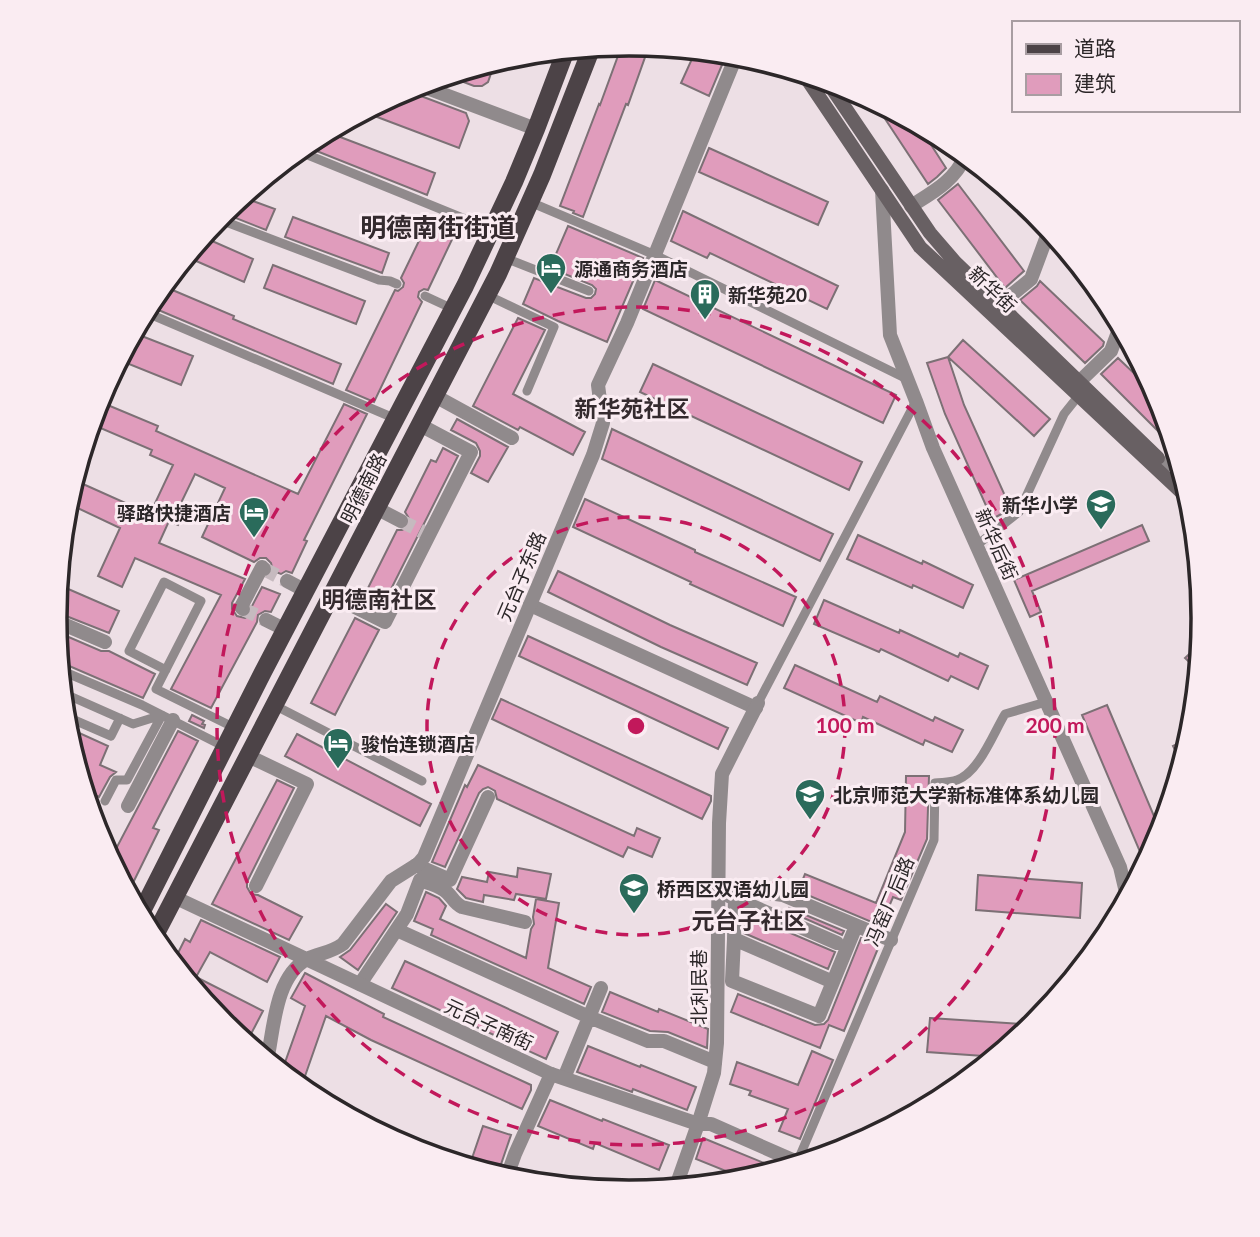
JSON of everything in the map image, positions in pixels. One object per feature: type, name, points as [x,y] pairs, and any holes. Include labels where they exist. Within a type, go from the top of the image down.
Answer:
[{"type":"main road","name":"明德南路","points":[[159,927],[487,295],[530,202],[588,58]]},
{"type":"main road","name":"明德南路","points":[[146,904],[465,286],[536,129],[562,60]]},
{"type":"main road","name":"新华街","points":[[812,86],[920,247],[1172,471]]},
{"type":"main road","name":"新华街","points":[[838,96],[930,233],[955,262],[1176,486]]},
{"type":"main road","points":[[465,286],[487,295]]},
{"type":"street","name":"元台子东路","points":[[269,1049],[278,1005],[285,983],[293,972],[308,959],[343,944],[391,881],[424,858],[593,455],[603,422],[598,385],[627,323],[732,66]]},
{"type":"street","points":[[435,91],[536,129]]},
{"type":"street","points":[[911,206],[952,178],[962,164]]},
{"type":"street","name":"新华后街","points":[[882,190],[890,335],[933,448],[1120,867],[1124,886]]},
{"type":"street","points":[[999,305],[1031,279],[1045,239]]},
{"type":"street","points":[[1081,389],[1111,351],[1116,336]]},
{"type":"street","points":[[435,396],[512,438]]},
{"type":"street","points":[[331,595],[385,622],[427,534],[471,452],[419,425]]},
{"type":"street","points":[[1166,465],[1170,461]]},
{"type":"street","points":[[376,508],[401,521]]},
{"type":"street","points":[[243,609],[241,607],[262,567],[264,569]]},
{"type":"street","points":[[287,581],[306,591]]},
{"type":"street","points":[[530,605],[757,706]]},
{"type":"street","points":[[267,620],[286,630]]},
{"type":"street","points":[[67,626],[105,642]]},
{"type":"street","name":"北利民巷","points":[[679,1179],[714,1073],[718,1043],[718,888],[722,774],[757,706]]},
{"type":"street","points":[[128,806],[167,718]]},
{"type":"street","points":[[248,756],[307,784],[256,886]]},
{"type":"street","points":[[410,869],[450,880],[488,797]]},
{"type":"street","points":[[410,869],[420,880],[444,889],[455,904],[525,922]]},
{"type":"street","points":[[360,985],[407,914],[420,880]]},
{"type":"street","points":[[718,888],[783,895],[891,940]]},
{"type":"street","points":[[718,888],[735,899],[837,943]]},
{"type":"street","name":"元台子南街","points":[[174,897],[558,1076],[698,1124],[711,1124],[785,1159]]},
{"type":"street","points":[[735,899],[732,981],[819,1016],[856,926]]},
{"type":"street","points":[[397,930],[589,1017],[648,1041],[664,1041],[715,1062]]},
{"type":"street","points":[[734,940],[833,982]]},
{"type":"street","points":[[510,1168],[589,1017],[601,988]]},
{"type":"lane","points":[[310,156],[492,230]]},
{"type":"lane","points":[[530,202],[655,255],[907,379]]},
{"type":"lane","points":[[230,223],[397,284]]},
{"type":"lane","points":[[505,258],[589,291]]},
{"type":"lane","points":[[487,295],[554,327],[527,391]]},
{"type":"lane","points":[[425,296],[453,309]]},
{"type":"lane","points":[[155,317],[396,419]]},
{"type":"lane","points":[[977,545],[1019,512],[1065,414],[1081,389]]},
{"type":"lane","points":[[757,706],[916,401]]},
{"type":"lane","points":[[166,670],[129,651],[164,582],[201,601],[166,670],[156,689],[235,728]]},
{"type":"lane","points":[[71,675],[225,747]]},
{"type":"lane","points":[[73,698],[133,724],[167,718]]},
{"type":"lane","name":"冯窑厂后路","points":[[800,1154],[934,840],[935,783],[955,781],[968,774],[1004,714],[1046,702]]},
{"type":"lane","points":[[274,705],[422,781]]},
{"type":"lane","points":[[77,721],[111,736],[120,718]]},
{"type":"lane","points":[[105,801],[116,780],[127,780],[167,718]]},
{"type":"building","points":[[618,56],[645,56],[583,217],[560,206]]},
{"type":"building","points":[[692,60],[722,64],[709,96],[681,83]]},
{"type":"building","points":[[491,73],[488,82],[482,86],[463,82]]},
{"type":"building","points":[[422,96],[466,113],[469,121],[459,148],[376,117]]},
{"type":"building","points":[[883,116],[930,143],[946,168],[928,184]]},
{"type":"building","points":[[340,137],[435,173],[427,195],[317,151]]},
{"type":"building","points":[[709,148],[828,202],[818,225],[699,172]]},
{"type":"building","points":[[958,184],[1024,271],[1005,288],[938,200]]},
{"type":"building","points":[[253,201],[275,209],[266,230],[235,218]]},
{"type":"building","points":[[683,211],[838,286],[827,309],[710,253],[707,258],[671,241]]},
{"type":"building","points":[[431,216],[457,229],[428,290],[419,292],[418,297],[422,302],[374,402],[346,390],[395,290],[403,287],[401,278]]},
{"type":"building","points":[[293,217],[389,253],[382,273],[285,237]]},
{"type":"building","name":"源通商务酒店","points":[[568,226],[643,258],[607,342],[523,304],[534,278],[586,298],[595,294],[596,289],[592,285],[550,268]]},
{"type":"building","points":[[213,241],[253,259],[244,282],[196,261]]},
{"type":"building","points":[[273,265],[365,301],[356,324],[264,288]]},
{"type":"building","points":[[655,280],[896,395],[883,423],[643,309]]},
{"type":"building","points":[[1040,281],[1104,342],[1085,363],[1020,300]]},
{"type":"building","points":[[173,290],[234,316],[233,319],[341,364],[333,384],[159,310]]},
{"type":"building","points":[[518,318],[545,330],[513,394],[585,432],[573,455],[473,406]]},
{"type":"building","points":[[143,337],[193,356],[181,385],[129,364]]},
{"type":"building","points":[[963,340],[1050,419],[1034,436],[948,357]]},
{"type":"building","points":[[948,357],[964,405],[1011,509],[992,519],[945,414],[927,363]]},
{"type":"building","points":[[1118,358],[1137,376],[1162,435],[1101,374]]},
{"type":"building","points":[[653,364],[862,462],[849,490],[640,392]]},
{"type":"building","points":[[344,404],[367,414],[304,540],[307,541],[292,573],[286,571],[281,574],[273,571],[266,558],[254,562],[202,537],[225,488],[195,474],[180,505],[186,508],[178,525],[169,521],[159,543],[245,579],[232,603],[232,609],[237,616],[245,618],[250,615],[262,587],[280,594],[271,612],[265,611],[258,615],[257,622],[211,708],[171,689],[221,595],[135,558],[122,587],[98,576],[120,528],[78,508],[84,485],[150,514],[173,465],[150,455],[152,450],[101,428],[109,406],[158,426],[156,431],[298,494]]},
{"type":"building","points":[[457,419],[508,447],[488,482],[471,473],[480,451],[476,443],[451,430]]},
{"type":"building","points":[[612,429],[833,534],[820,561],[602,459]]},
{"type":"building","points":[[443,448],[458,456],[381,609],[362,600],[397,530],[409,526],[410,520],[405,512],[431,460],[436,462]]},
{"type":"building","points":[[585,499],[796,597],[783,626],[573,527]]},
{"type":"building","points":[[1142,525],[1149,541],[1032,591],[1041,612],[1030,617],[1014,580]]},
{"type":"building","points":[[858,535],[973,585],[963,608],[847,559]]},
{"type":"building","points":[[558,571],[757,663],[747,685],[548,592]]},
{"type":"building","points":[[69,589],[119,611],[109,633],[67,616]]},
{"type":"building","points":[[824,600],[899,633],[900,630],[958,657],[960,653],[988,666],[978,689],[951,676],[948,681],[881,649],[879,652],[814,624]]},
{"type":"building","points":[[355,618],[379,630],[335,715],[311,703]]},
{"type":"building","points":[[528,636],[728,728],[718,749],[519,656]]},
{"type":"building","points":[[68,637],[101,651],[109,651],[155,674],[143,698],[70,666]]},
{"type":"building","points":[[1191,652],[1190,663],[1185,658]]},
{"type":"building","points":[[795,665],[877,702],[880,696],[933,721],[935,717],[963,730],[952,752],[925,740],[923,745],[863,717],[861,723],[784,688]]},
{"type":"building","points":[[501,699],[711,796],[702,819],[492,719]]},
{"type":"building","points":[[1107,705],[1155,819],[1141,853],[1082,715]]},
{"type":"building","points":[[192,715],[204,721],[204,728],[189,721]]},
{"type":"building","points":[[178,731],[198,741],[153,828],[159,830],[134,882],[117,847]]},
{"type":"building","points":[[79,733],[108,746],[100,765],[116,772],[110,777],[99,797],[96,796]]},
{"type":"building","name":"骏怡连锁酒店","points":[[297,734],[431,804],[420,826],[285,756]]},
{"type":"building","points":[[478,765],[634,836],[637,828],[660,838],[652,857],[628,847],[623,857],[497,799],[495,791],[488,787],[479,793],[445,867],[432,862],[465,785],[467,787]]},
{"type":"building","points":[[906,776],[929,776],[927,839],[901,900],[893,897],[881,926],[798,891],[805,874],[876,903],[905,832]]},
{"type":"building","points":[[277,780],[294,788],[247,882],[247,887],[251,894],[302,917],[289,940],[212,904]]},
{"type":"building","points":[[518,868],[551,874],[546,899],[516,894],[514,900],[484,895],[483,902],[466,898],[457,889],[462,877],[487,882],[489,872],[517,877]]},
{"type":"building","points":[[978,875],[1082,883],[1080,918],[976,910]]},
{"type":"building","points":[[426,892],[439,898],[446,906],[440,919],[526,958],[534,924],[536,899],[559,903],[548,968],[591,987],[584,1004],[431,935],[433,929],[414,921]]},
{"type":"building","points":[[386,904],[397,912],[358,970],[340,957],[350,950]]},
{"type":"building","points":[[789,908],[844,931],[842,935],[788,911]]},
{"type":"building","points":[[746,914],[835,952],[828,969],[744,933]]},
{"type":"building","points":[[201,920],[280,957],[267,982],[210,952],[196,976],[178,953],[185,939],[190,942]]},
{"type":"building","points":[[861,938],[879,946],[844,1031],[829,1025],[820,1048],[731,1012],[738,994],[815,1025],[824,1024]]},
{"type":"building","points":[[405,961],[558,1032],[546,1059],[392,988]]},
{"type":"building","points":[[305,973],[384,1014],[383,1017],[531,1085],[531,1090],[522,1109],[371,1040],[326,1016],[305,1077],[285,1063],[305,1006],[291,998]]},
{"type":"building","points":[[198,978],[263,1011],[251,1034]]},
{"type":"building","points":[[610,992],[708,1029],[707,1048],[668,1032],[650,1031],[602,1012]]},
{"type":"building","points":[[930,1018],[1019,1024],[983,1056],[927,1052]]},
{"type":"building","points":[[588,1046],[696,1087],[687,1110],[633,1089],[632,1092],[577,1072]]},
{"type":"building","points":[[812,1051],[833,1060],[800,1139],[779,1131],[788,1109],[749,1095],[751,1091],[730,1084],[737,1062],[798,1085]]},
{"type":"building","points":[[550,1100],[669,1145],[659,1170],[595,1143],[593,1149],[538,1126]]},
{"type":"building","points":[[483,1126],[511,1135],[501,1166],[472,1158]]},
{"type":"building","points":[[703,1138],[767,1164],[728,1172],[696,1159]]},
{"type":"tunnel","points":[[401,521],[425,533]]},
{"type":"tunnel","points":[[264,569],[287,581]]},
{"type":"tunnel","points":[[243,609],[266,620]]},
{"type":"place","name":"源通商务酒店","points":[[551,295]]},
{"type":"place","name":"新华苑20","points":[[705,321]]},
{"type":"place","name":"新华小学","points":[[1101,531]]},
{"type":"place","name":"驿路快捷酒店","points":[[254,539]]},
{"type":"place","name":"骏怡连锁酒店","points":[[338,770]]},
{"type":"place","name":"北京师范大学新标准体系幼儿园","points":[[810,821]]},
{"type":"place","name":"桥西区双语幼儿园","points":[[634,915]]},
{"type":"district","name":"明德南街街道","points":[[438,227]]},
{"type":"district","name":"新华苑社区","points":[[632,408]]},
{"type":"district","name":"明德南社区","points":[[379,599]]},
{"type":"district","name":"元台子社区","points":[[749,920]]}]
